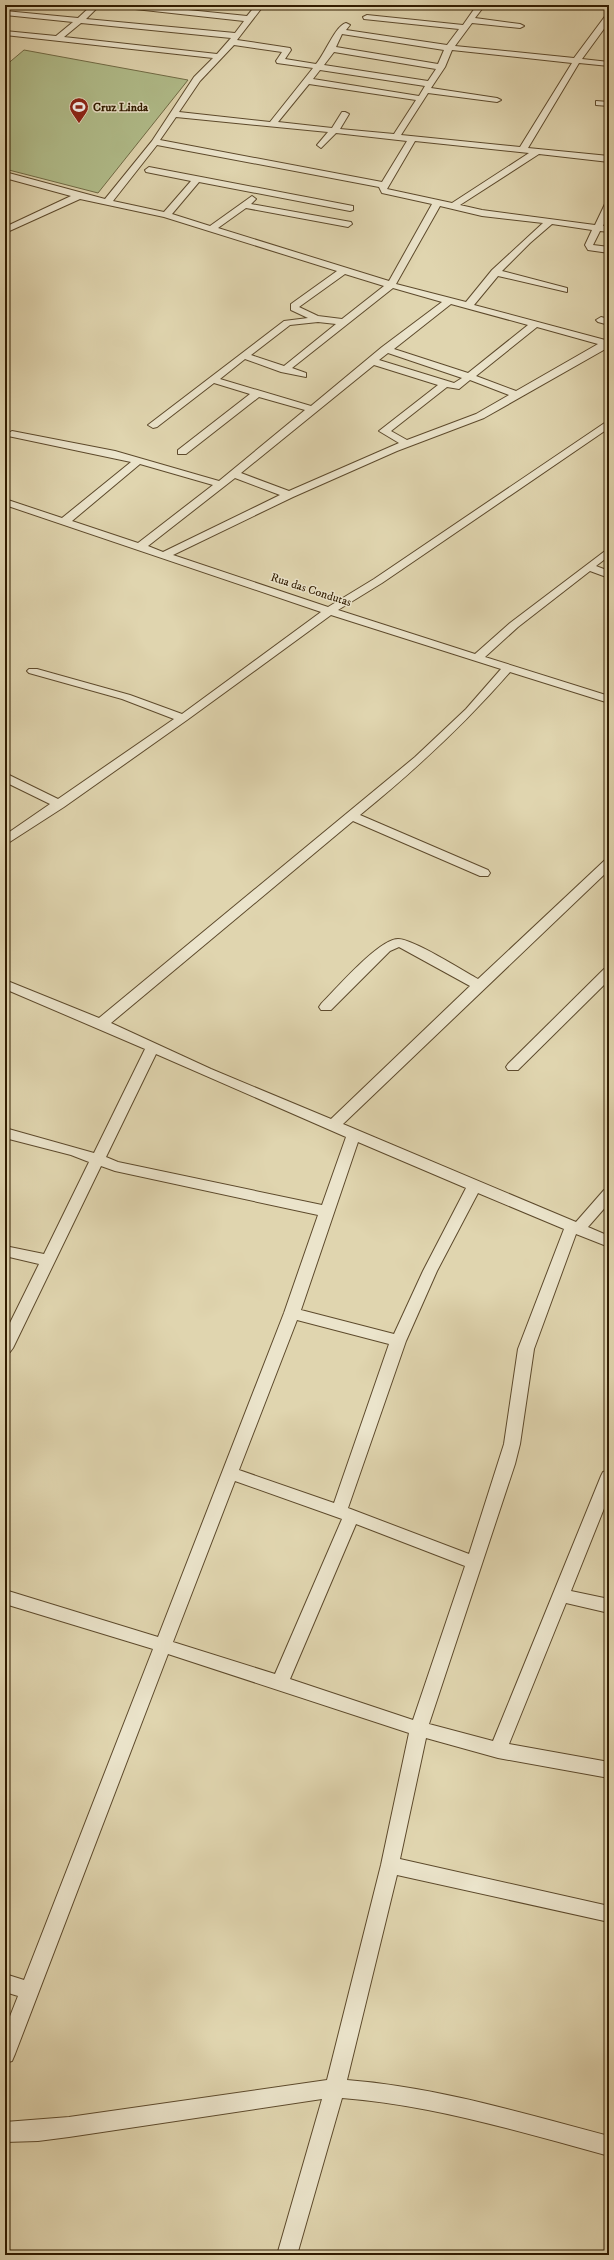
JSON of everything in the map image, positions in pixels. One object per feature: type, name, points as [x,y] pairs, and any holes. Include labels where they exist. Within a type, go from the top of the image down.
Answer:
[{"type":"street","points":[[6,13],[16,5]]},
{"type":"street","points":[[56,40],[78,20],[86,16],[96,5]]},
{"type":"street","points":[[117,5],[250,18]]},
{"type":"street","points":[[107,202],[155,142],[197,79],[234,39],[260,5]]},
{"type":"street","points":[[396,137],[419,98],[441,67],[449,48],[481,5]]},
{"type":"street","points":[[6,13],[78,20],[234,39],[285,49],[287,51],[280,61],[497,100]]},
{"type":"street","points":[[367,17],[464,27]]},
{"type":"street","points":[[523,149],[577,60],[609,17]]},
{"type":"street","points":[[470,20],[520,26]]},
{"type":"street","points":[[272,125],[319,67],[343,28],[449,48],[609,64]]},
{"type":"street","points":[[5,33],[56,40],[218,56]]},
{"type":"street","points":[[331,49],[441,67]]},
{"type":"street","points":[[307,81],[419,98]]},
{"type":"street","points":[[599,103],[609,104]]},
{"type":"street","points":[[174,114],[609,159]]},
{"type":"street","points":[[321,145],[334,131],[345,114]]},
{"type":"street","points":[[412,139],[384,185],[383,189],[385,191],[452,207],[550,222],[609,229]]},
{"type":"street","points":[[155,142],[384,185]]},
{"type":"street","points":[[452,207],[538,151]]},
{"type":"street","points":[[149,170],[350,208]]},
{"type":"street","points":[[5,175],[78,196],[166,215],[343,271],[608,344]]},
{"type":"street","points":[[166,215],[197,179]]},
{"type":"street","points":[[212,229],[263,191]]},
{"type":"street","points":[[5,230],[78,196]]},
{"type":"street","points":[[284,370],[391,285],[437,204]]},
{"type":"street","points":[[609,204],[589,245],[591,248],[609,250]]},
{"type":"street","points":[[244,205],[348,224]]},
{"type":"street","points":[[468,306],[495,272],[533,235],[550,222]]},
{"type":"street","points":[[318,319],[294,308],[296,304],[343,271]]},
{"type":"street","points":[[495,272],[564,290]]},
{"type":"street","points":[[140,547],[187,512],[385,349],[449,300]]},
{"type":"street","points":[[153,425],[287,323],[318,319],[344,322]]},
{"type":"street","points":[[372,361],[444,385],[459,387],[535,324]]},
{"type":"street","points":[[164,555],[289,495],[407,444],[480,416],[608,344]]},
{"type":"street","points":[[385,349],[470,377],[517,395]]},
{"type":"street","points":[[244,356],[303,375]]},
{"type":"street","points":[[213,380],[311,409]]},
{"type":"street","points":[[407,444],[384,431],[444,385]]},
{"type":"street","points":[[182,452],[258,393]]},
{"type":"street","points":[[5,841],[184,718],[329,610],[378,581],[609,424]]},
{"type":"street","points":[[12,434],[88,448],[220,484]]},
{"type":"street","points":[[65,521],[138,461]]},
{"type":"street","points":[[233,473],[289,495]]},
{"type":"street","name":"Rua das Condutas","points":[[5,502],[329,610],[609,700]]},
{"type":"street","points":[[478,657],[514,625],[609,551]]},
{"type":"street","points":[[589,567],[609,575]]},
{"type":"street","points":[[101,1024],[419,760],[459,722],[509,667]]},
{"type":"street","points":[[33,671],[126,697],[184,718]]},
{"type":"street","points":[[5,777],[60,804]]},
{"type":"street","points":[[352,817],[484,873]]},
{"type":"street","points":[[334,1125],[479,985],[609,863]]},
{"type":"street","points":[[326,1007],[385,948],[398,943],[406,945],[479,985]]},
{"type":"street","points":[[513,1067],[609,972]]},
{"type":"street","points":[[5,984],[609,1242]]},
{"type":"street","points":[[5,1348],[96,1159],[152,1048]]},
{"type":"street","points":[[5,1133],[75,1151],[115,1166],[328,1212]]},
{"type":"street","points":[[5,2054],[162,1645],[292,1313],[354,1133]]},
{"type":"street","points":[[279,1684],[345,1513],[398,1341],[430,1271],[474,1185]]},
{"type":"street","points":[[287,2255],[335,2088],[390,1865],[419,1729],[473,1562],[507,1464],[527,1344],[575,1228],[609,1194]]},
{"type":"street","points":[[5,1251],[48,1260]]},
{"type":"street","points":[[292,1313],[398,1341]]},
{"type":"street","points":[[229,1473],[345,1513],[473,1562]]},
{"type":"street","points":[[498,1750],[609,1476]]},
{"type":"street","points":[[560,1595],[609,1606]]},
{"type":"street","points":[[5,1597],[162,1645],[419,1729],[498,1750],[609,1770]]},
{"type":"street","points":[[390,1865],[609,1914]]},
{"type":"street","points":[[5,1983],[29,1990]]},
{"type":"street","points":[[5,2132],[38,2131],[69,2127],[135,2116],[335,2088],[385,2092],[454,2105],[609,2146]]},
{"type":"green space","name":"Cruz Linda","points":[[24,50],[188,80],[98,193],[5,169],[5,66]]},
{"type":"place","name":"Cruz Linda","points":[[79,124]]}]
